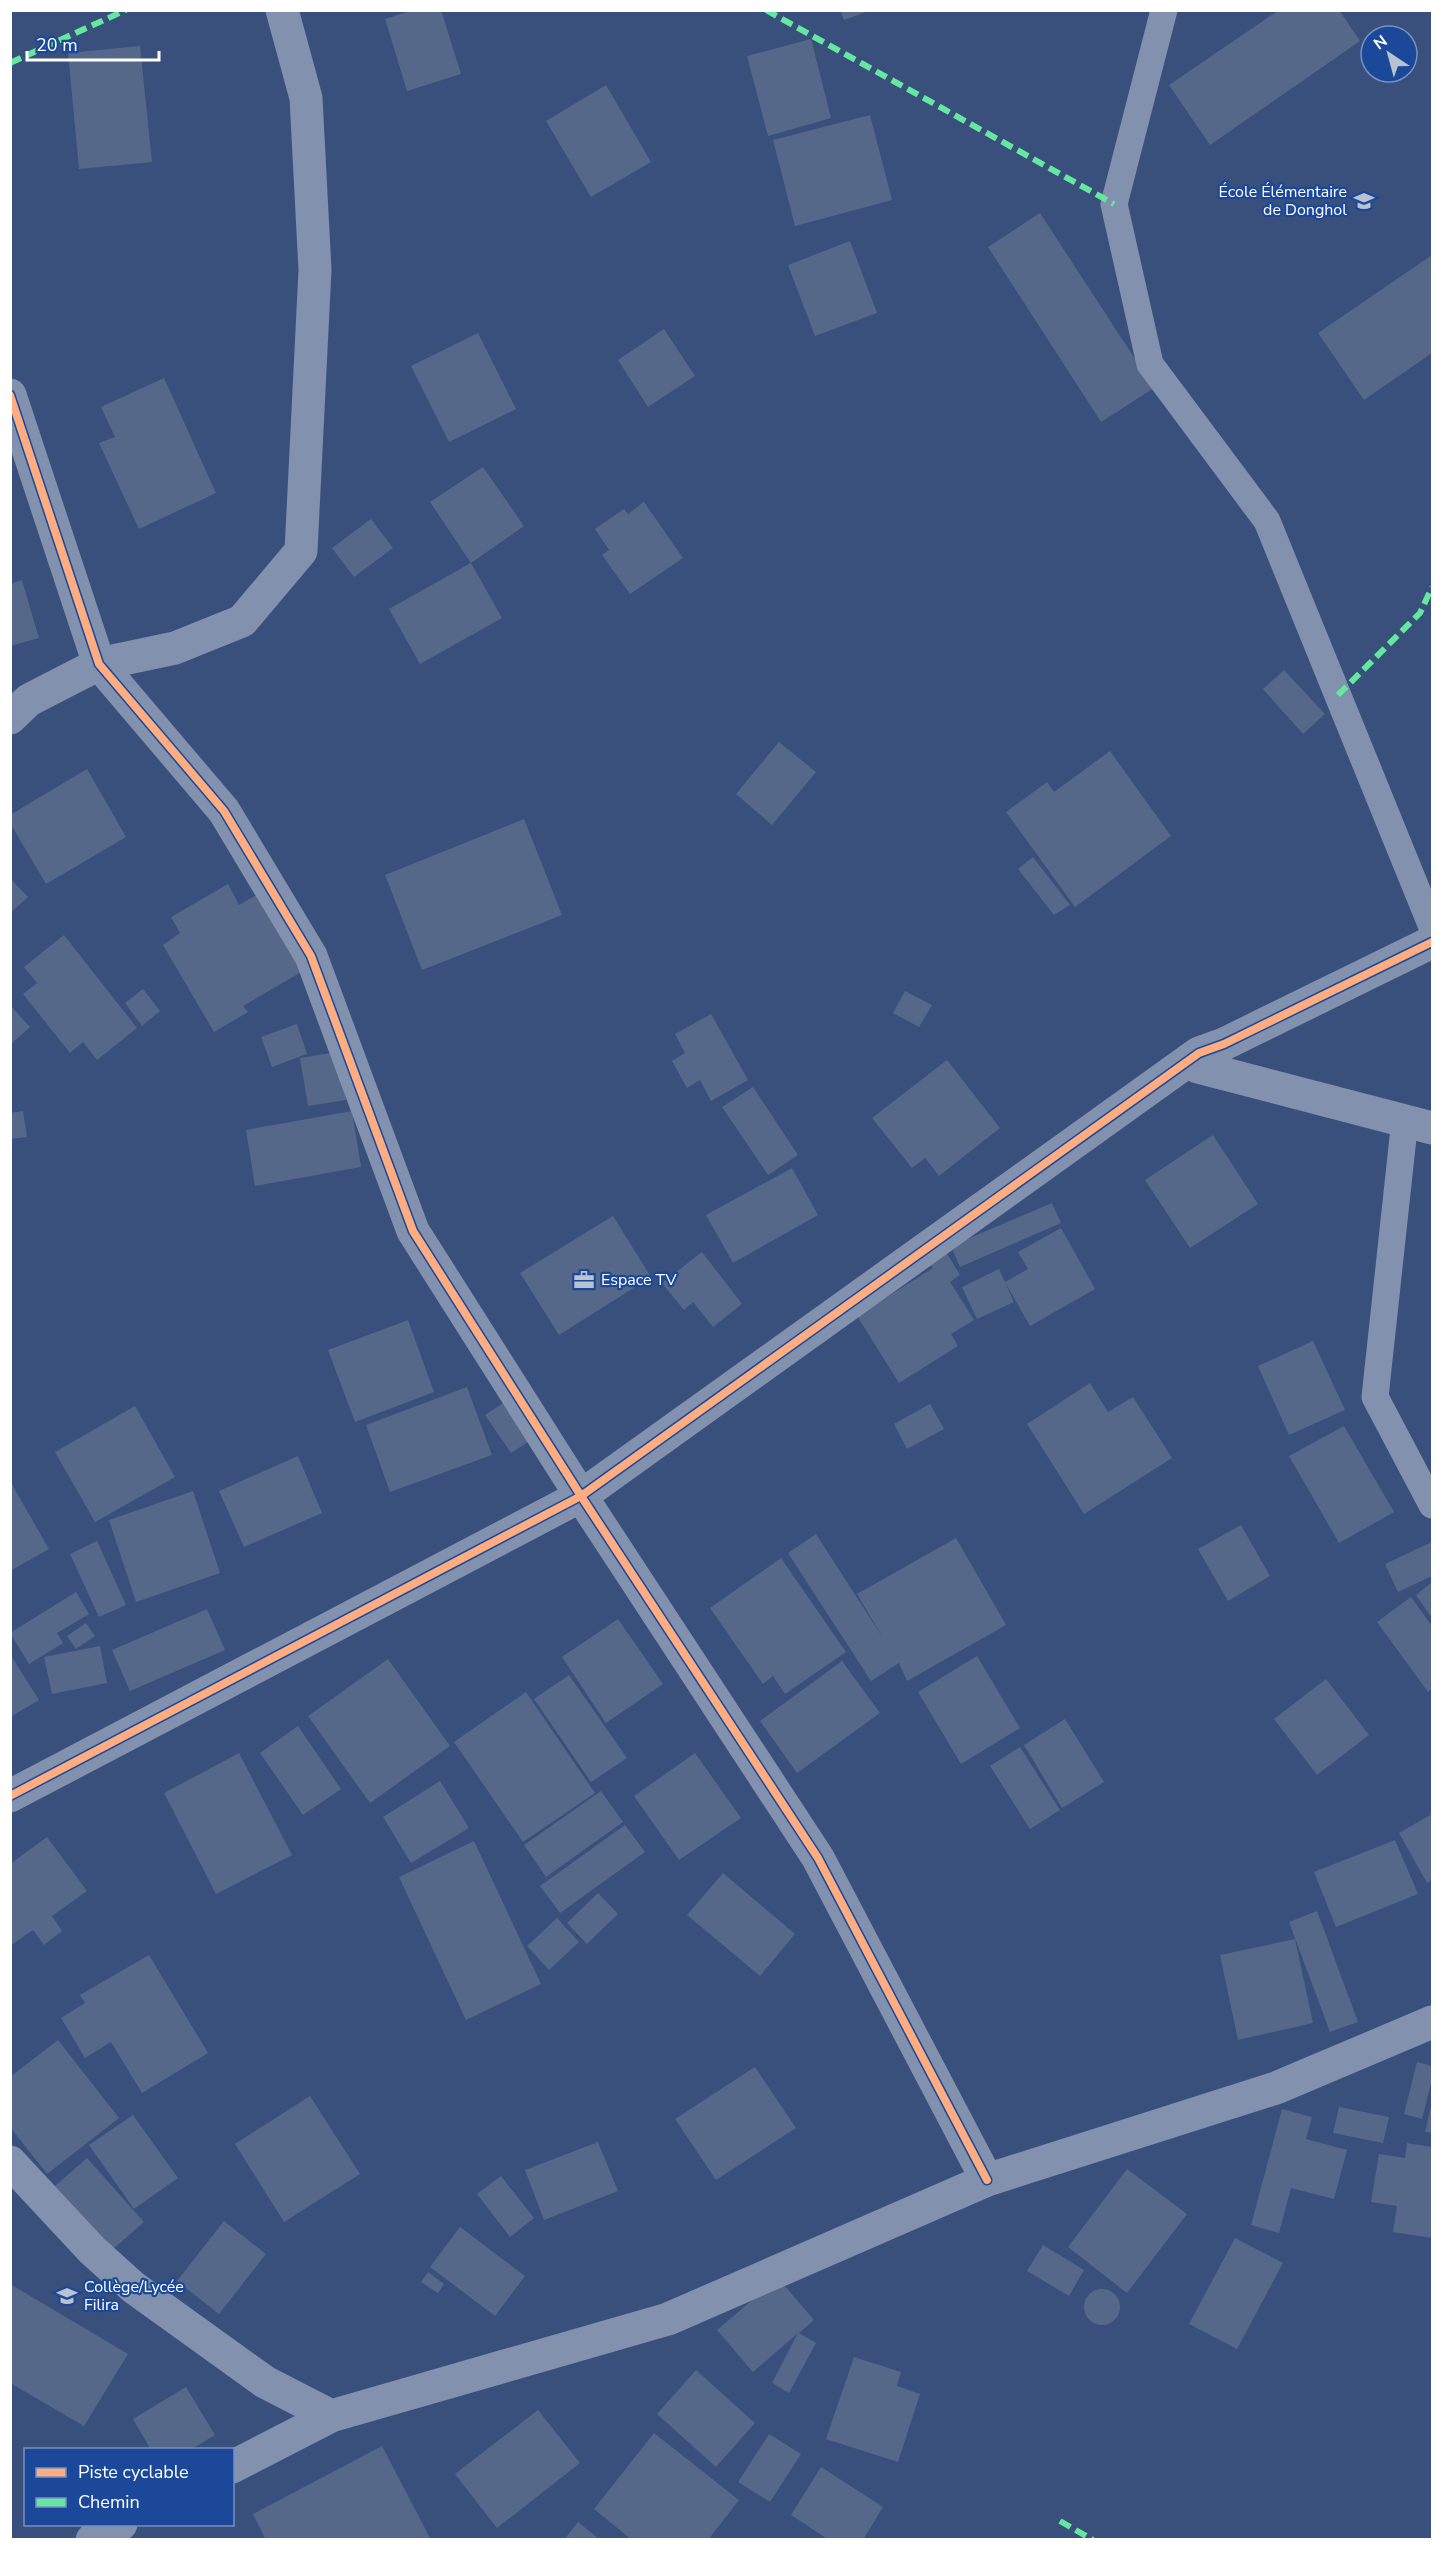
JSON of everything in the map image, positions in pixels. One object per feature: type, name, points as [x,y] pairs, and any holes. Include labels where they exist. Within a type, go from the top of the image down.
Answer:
[{"type":"street","points":[[10,718],[29,700],[99,664],[175,648],[242,621],[301,551],[315,270],[306,98],[282,10]]},
{"type":"street","points":[[10,395],[99,664],[224,811],[311,956],[412,1231],[581,1496],[818,1858],[987,2180]]},
{"type":"street","points":[[10,1796],[581,1496],[1190,1061],[1198,1053],[1224,1044],[1432,942]]},
{"type":"street","points":[[1190,1061],[1198,1067],[1419,1123]]},
{"type":"street","points":[[234,2466],[331,2416],[668,2319],[987,2180],[1276,2088],[1432,2022]]},
{"type":"street","points":[[10,2162],[92,2250],[133,2287],[265,2382],[331,2416]]},
{"type":"street","points":[[92,2540],[117,2526]]},
{"type":"lane","points":[[1164,10],[1114,204],[1150,364],[1267,521],[1432,927]]},
{"type":"lane","points":[[1419,1123],[1375,1397],[1432,1505]]},
{"type":"building","points":[[414,10],[441,10],[461,74],[407,91],[385,19]]},
{"type":"building","points":[[840,10],[869,10],[869,11],[844,20]]},
{"type":"building","points":[[1279,10],[1339,10],[1359,40],[1210,145],[1169,85]]},
{"type":"building","points":[[811,39],[831,118],[768,136],[747,56]]},
{"type":"building","points":[[140,46],[152,162],[79,169],[68,53]]},
{"type":"building","points":[[606,85],[651,162],[591,197],[546,121]]},
{"type":"building","points":[[870,115],[892,200],[795,226],[773,140]]},
{"type":"building","points":[[1040,213],[1154,388],[1101,422],[988,247]]},
{"type":"building","points":[[850,241],[877,313],[815,336],[788,265]]},
{"type":"building","points":[[1432,255],[1432,353],[1364,400],[1318,333]]},
{"type":"building","points":[[664,329],[695,376],[648,407],[618,360]]},
{"type":"building","points":[[478,333],[516,409],[449,442],[411,366]]},
{"type":"building","points":[[164,378],[216,493],[139,529],[99,443],[115,437],[101,407]]},
{"type":"building","points":[[483,467],[524,526],[471,563],[430,502]]},
{"type":"building","points":[[644,502],[683,558],[630,594],[602,555],[609,550],[595,529],[624,509],[628,514]]},
{"type":"building","points":[[371,519],[393,548],[354,577],[332,548]]},
{"type":"building","points":[[471,563],[502,618],[420,664],[389,609]]},
{"type":"building","points":[[22,580],[39,638],[10,646],[10,584]]},
{"type":"building","points":[[1284,670],[1325,714],[1303,734],[1263,689]]},
{"type":"building","points":[[779,742],[816,772],[772,825],[736,794]]},
{"type":"building","points":[[1110,751],[1171,836],[1075,907],[1006,812],[1047,782],[1054,792]]},
{"type":"building","points":[[87,769],[126,837],[46,884],[10,823],[10,815]]},
{"type":"building","points":[[524,819],[562,915],[422,970],[385,875]]},
{"type":"building","points":[[1033,857],[1070,905],[1054,915],[1018,869]]},
{"type":"building","points":[[10,878],[28,897],[10,913]]},
{"type":"building","points":[[228,884],[239,905],[258,894],[303,971],[243,1006],[248,1012],[214,1032],[163,945],[180,933],[171,917]]},
{"type":"building","points":[[64,935],[137,1028],[97,1060],[83,1042],[70,1053],[23,994],[37,983],[24,967]]},
{"type":"building","points":[[143,989],[160,1011],[142,1026],[125,1003]]},
{"type":"building","points":[[905,991],[932,1005],[919,1027],[893,1013]]},
{"type":"building","points":[[10,1005],[30,1027],[10,1045]]},
{"type":"building","points":[[711,1014],[748,1080],[711,1101],[700,1080],[687,1088],[672,1061],[685,1053],[675,1034]]},
{"type":"building","points":[[297,1024],[307,1054],[272,1067],[261,1037]]},
{"type":"building","points":[[338,1052],[346,1100],[308,1106],[300,1058]]},
{"type":"building","points":[[947,1060],[1000,1128],[939,1176],[925,1158],[912,1168],[872,1118]]},
{"type":"building","points":[[753,1087],[798,1155],[768,1175],[722,1107]]},
{"type":"building","points":[[23,1111],[27,1137],[10,1139],[10,1113]]},
{"type":"building","points":[[352,1111],[361,1167],[255,1186],[246,1130]]},
{"type":"building","points":[[1213,1135],[1258,1204],[1190,1248],[1145,1180]]},
{"type":"building","points":[[792,1168],[818,1215],[733,1263],[706,1215]]},
{"type":"building","points":[[1052,1203],[1061,1223],[960,1267],[951,1246]]},
{"type":"building","points":[[613,1216],[651,1277],[559,1335],[520,1273]]},
{"type":"building","points":[[1061,1228],[1095,1289],[1030,1326],[1005,1282],[1028,1269],[1018,1252]]},
{"type":"building","points":[[945,1250],[960,1275],[950,1282],[974,1320],[951,1334],[958,1346],[899,1383],[857,1316],[933,1268],[927,1261]]},
{"type":"building","points":[[702,1252],[742,1304],[713,1327],[693,1302],[684,1310],[662,1283]]},
{"type":"building","points":[[999,1269],[1014,1302],[977,1319],[962,1287]]},
{"type":"building","points":[[408,1320],[434,1392],[355,1422],[328,1350]]},
{"type":"building","points":[[1313,1341],[1345,1410],[1289,1435],[1258,1366]]},
{"type":"building","points":[[1090,1383],[1108,1412],[1133,1397],[1172,1458],[1084,1514],[1027,1424]]},
{"type":"building","points":[[467,1387],[492,1455],[390,1492],[366,1425]]},
{"type":"building","points":[[506,1401],[533,1439],[511,1453],[485,1415]]},
{"type":"building","points":[[930,1404],[944,1429],[907,1449],[894,1424]]},
{"type":"building","points":[[135,1406],[175,1477],[95,1522],[55,1452]]},
{"type":"building","points":[[1344,1426],[1394,1512],[1339,1543],[1289,1456]]},
{"type":"building","points":[[298,1456],[322,1513],[244,1547],[219,1491]]},
{"type":"building","points":[[10,1481],[49,1549],[10,1571]]},
{"type":"building","points":[[193,1491],[220,1573],[136,1602],[109,1520]]},
{"type":"building","points":[[1241,1525],[1270,1576],[1228,1601],[1198,1549]]},
{"type":"building","points":[[816,1534],[883,1638],[857,1594],[956,1538],[1006,1625],[907,1681],[899,1663],[871,1681],[788,1553]]},
{"type":"building","points":[[97,1541],[126,1605],[99,1617],[70,1554]]},
{"type":"building","points":[[1432,1542],[1432,1576],[1398,1592],[1385,1564]]},
{"type":"building","points":[[781,1558],[846,1652],[785,1694],[773,1676],[763,1684],[710,1608]]},
{"type":"building","points":[[1431,1583],[1432,1585],[1432,1618],[1416,1595]]},
{"type":"building","points":[[76,1592],[89,1614],[57,1633],[63,1643],[29,1664],[10,1633]]},
{"type":"building","points":[[1411,1597],[1432,1626],[1432,1689],[1428,1692],[1377,1622]]},
{"type":"building","points":[[207,1609],[225,1650],[130,1691],[112,1650]]},
{"type":"building","points":[[618,1619],[663,1684],[606,1723],[562,1657]]},
{"type":"building","points":[[86,1623],[95,1636],[76,1649],[67,1636]]},
{"type":"building","points":[[100,1646],[107,1683],[52,1694],[44,1657]]},
{"type":"building","points":[[10,1654],[39,1700],[10,1717]]},
{"type":"building","points":[[977,1656],[1020,1728],[961,1764],[918,1692]]},
{"type":"building","points":[[388,1659],[450,1746],[370,1803],[308,1716]]},
{"type":"building","points":[[842,1661],[880,1713],[797,1773],[760,1721]]},
{"type":"building","points":[[569,1675],[627,1758],[591,1782],[534,1699]]},
{"type":"building","points":[[1326,1679],[1369,1735],[1317,1775],[1274,1719]]},
{"type":"building","points":[[526,1692],[595,1793],[523,1842],[454,1742]]},
{"type":"building","points":[[1065,1719],[1104,1782],[1062,1808],[1024,1745]]},
{"type":"building","points":[[298,1726],[341,1789],[303,1815],[260,1753]]},
{"type":"building","points":[[1020,1747],[1060,1810],[1030,1829],[990,1766]]},
{"type":"building","points":[[239,1753],[292,1855],[216,1894],[164,1793]]},
{"type":"building","points":[[695,1753],[741,1818],[679,1860],[634,1796]]},
{"type":"building","points":[[440,1781],[469,1828],[411,1863],[383,1817]]},
{"type":"building","points":[[601,1791],[623,1822],[546,1877],[524,1845]]},
{"type":"building","points":[[1432,1814],[1432,1880],[1427,1883],[1399,1833]]},
{"type":"building","points":[[625,1825],[645,1852],[560,1913],[540,1886]]},
{"type":"building","points":[[47,1837],[87,1891],[52,1916],[62,1931],[44,1945],[33,1930],[10,1946],[10,1864]]},
{"type":"building","points":[[1395,1840],[1418,1894],[1336,1927],[1314,1872]]},
{"type":"building","points":[[474,1841],[541,1984],[466,2020],[399,1877]]},
{"type":"building","points":[[723,1873],[795,1934],[760,1976],[687,1915]]},
{"type":"building","points":[[598,1893],[618,1914],[587,1944],[567,1923]]},
{"type":"building","points":[[1317,1911],[1358,2022],[1330,2032],[1289,1922]]},
{"type":"building","points":[[557,1918],[579,1942],[549,1970],[527,1946]]},
{"type":"building","points":[[1295,1939],[1313,2023],[1238,2040],[1220,1955]]},
{"type":"building","points":[[149,1955],[208,2053],[142,2093],[111,2042],[85,2058],[61,2018],[85,2003],[80,1995]]},
{"type":"building","points":[[58,2040],[119,2118],[47,2174],[10,2127],[10,2077]]},
{"type":"building","points":[[1417,2062],[1432,2066],[1432,2079],[1422,2119],[1404,2114]]},
{"type":"building","points":[[755,2067],[796,2128],[716,2180],[675,2119]]},
{"type":"building","points":[[310,2096],[360,2174],[284,2222],[235,2144]]},
{"type":"building","points":[[1432,2102],[1432,2133],[1425,2132]]},
{"type":"building","points":[[1339,2107],[1389,2117],[1383,2143],[1333,2133]]},
{"type":"building","points":[[1282,2109],[1312,2117],[1306,2139],[1347,2150],[1334,2199],[1291,2188],[1279,2233],[1251,2225]]},
{"type":"building","points":[[133,2115],[178,2178],[134,2209],[89,2145]]},
{"type":"building","points":[[598,2142],[618,2191],[544,2220],[525,2170]]},
{"type":"building","points":[[1407,2143],[1432,2147],[1432,2238],[1393,2232],[1397,2206],[1371,2202],[1379,2154],[1405,2158]]},
{"type":"building","points":[[87,2158],[144,2222],[112,2250],[55,2186]]},
{"type":"building","points":[[1127,2169],[1187,2214],[1127,2293],[1068,2247]]},
{"type":"building","points":[[501,2176],[534,2218],[510,2237],[477,2194]]},
{"type":"building","points":[[224,2221],[266,2254],[219,2314],[177,2281]]},
{"type":"building","points":[[460,2227],[525,2276],[495,2316],[430,2267]]},
{"type":"building","points":[[1235,2238],[1283,2263],[1237,2349],[1189,2324]]},
{"type":"building","points":[[1043,2245],[1084,2270],[1069,2296],[1027,2271]]},
{"type":"building","points":[[428,2272],[444,2284],[438,2293],[421,2282]]},
{"type":"building","points":[[778,2278],[814,2320],[799,2333],[816,2343],[789,2393],[772,2383],[798,2333],[753,2372],[717,2330]]},
{"type":"building","points":[[10,2284],[128,2354],[84,2426],[10,2383]]},
{"type":"building","points":[[1102,2289],[1115,2294],[1120,2307],[1115,2320],[1102,2325],[1089,2320],[1084,2307],[1089,2294]]},
{"type":"building","points":[[854,2357],[901,2372],[897,2386],[920,2394],[898,2462],[826,2439]]},
{"type":"building","points":[[696,2370],[755,2423],[716,2467],[657,2414]]},
{"type":"building","points":[[186,2387],[215,2435],[193,2448],[150,2448],[133,2419]]},
{"type":"building","points":[[538,2410],[580,2463],[497,2528],[455,2474]]},
{"type":"building","points":[[654,2433],[739,2500],[708,2540],[632,2540],[594,2509]]},
{"type":"building","points":[[769,2434],[801,2454],[770,2502],[738,2482]]},
{"type":"building","points":[[382,2446],[431,2540],[266,2540],[253,2514]]},
{"type":"building","points":[[821,2467],[883,2507],[863,2540],[829,2540],[791,2515]]},
{"type":"building","points":[[578,2522],[600,2540],[564,2540]]},
{"type":"marked path","points":[[10,63],[126,10]]},
{"type":"marked path","points":[[766,10],[1114,204]]},
{"type":"marked path","points":[[1338,695],[1420,613],[1432,587]]},
{"type":"marked path","points":[[1060,2521],[1093,2540]]},
{"type":"cycle path","points":[[10,395],[99,664],[224,811],[311,956],[413,1231],[581,1496],[818,1858],[987,2180]]},
{"type":"cycle path","points":[[10,1796],[581,1496],[1199,1053],[1224,1044],[1432,942]]},
{"type":"place","name":"École Élémentaire de Donghol","points":[[1364,201]]},
{"type":"place","name":"Espace TV","points":[[584,1280]]},
{"type":"place","name":"Collège/Lycée Filira","points":[[67,2296]]}]
